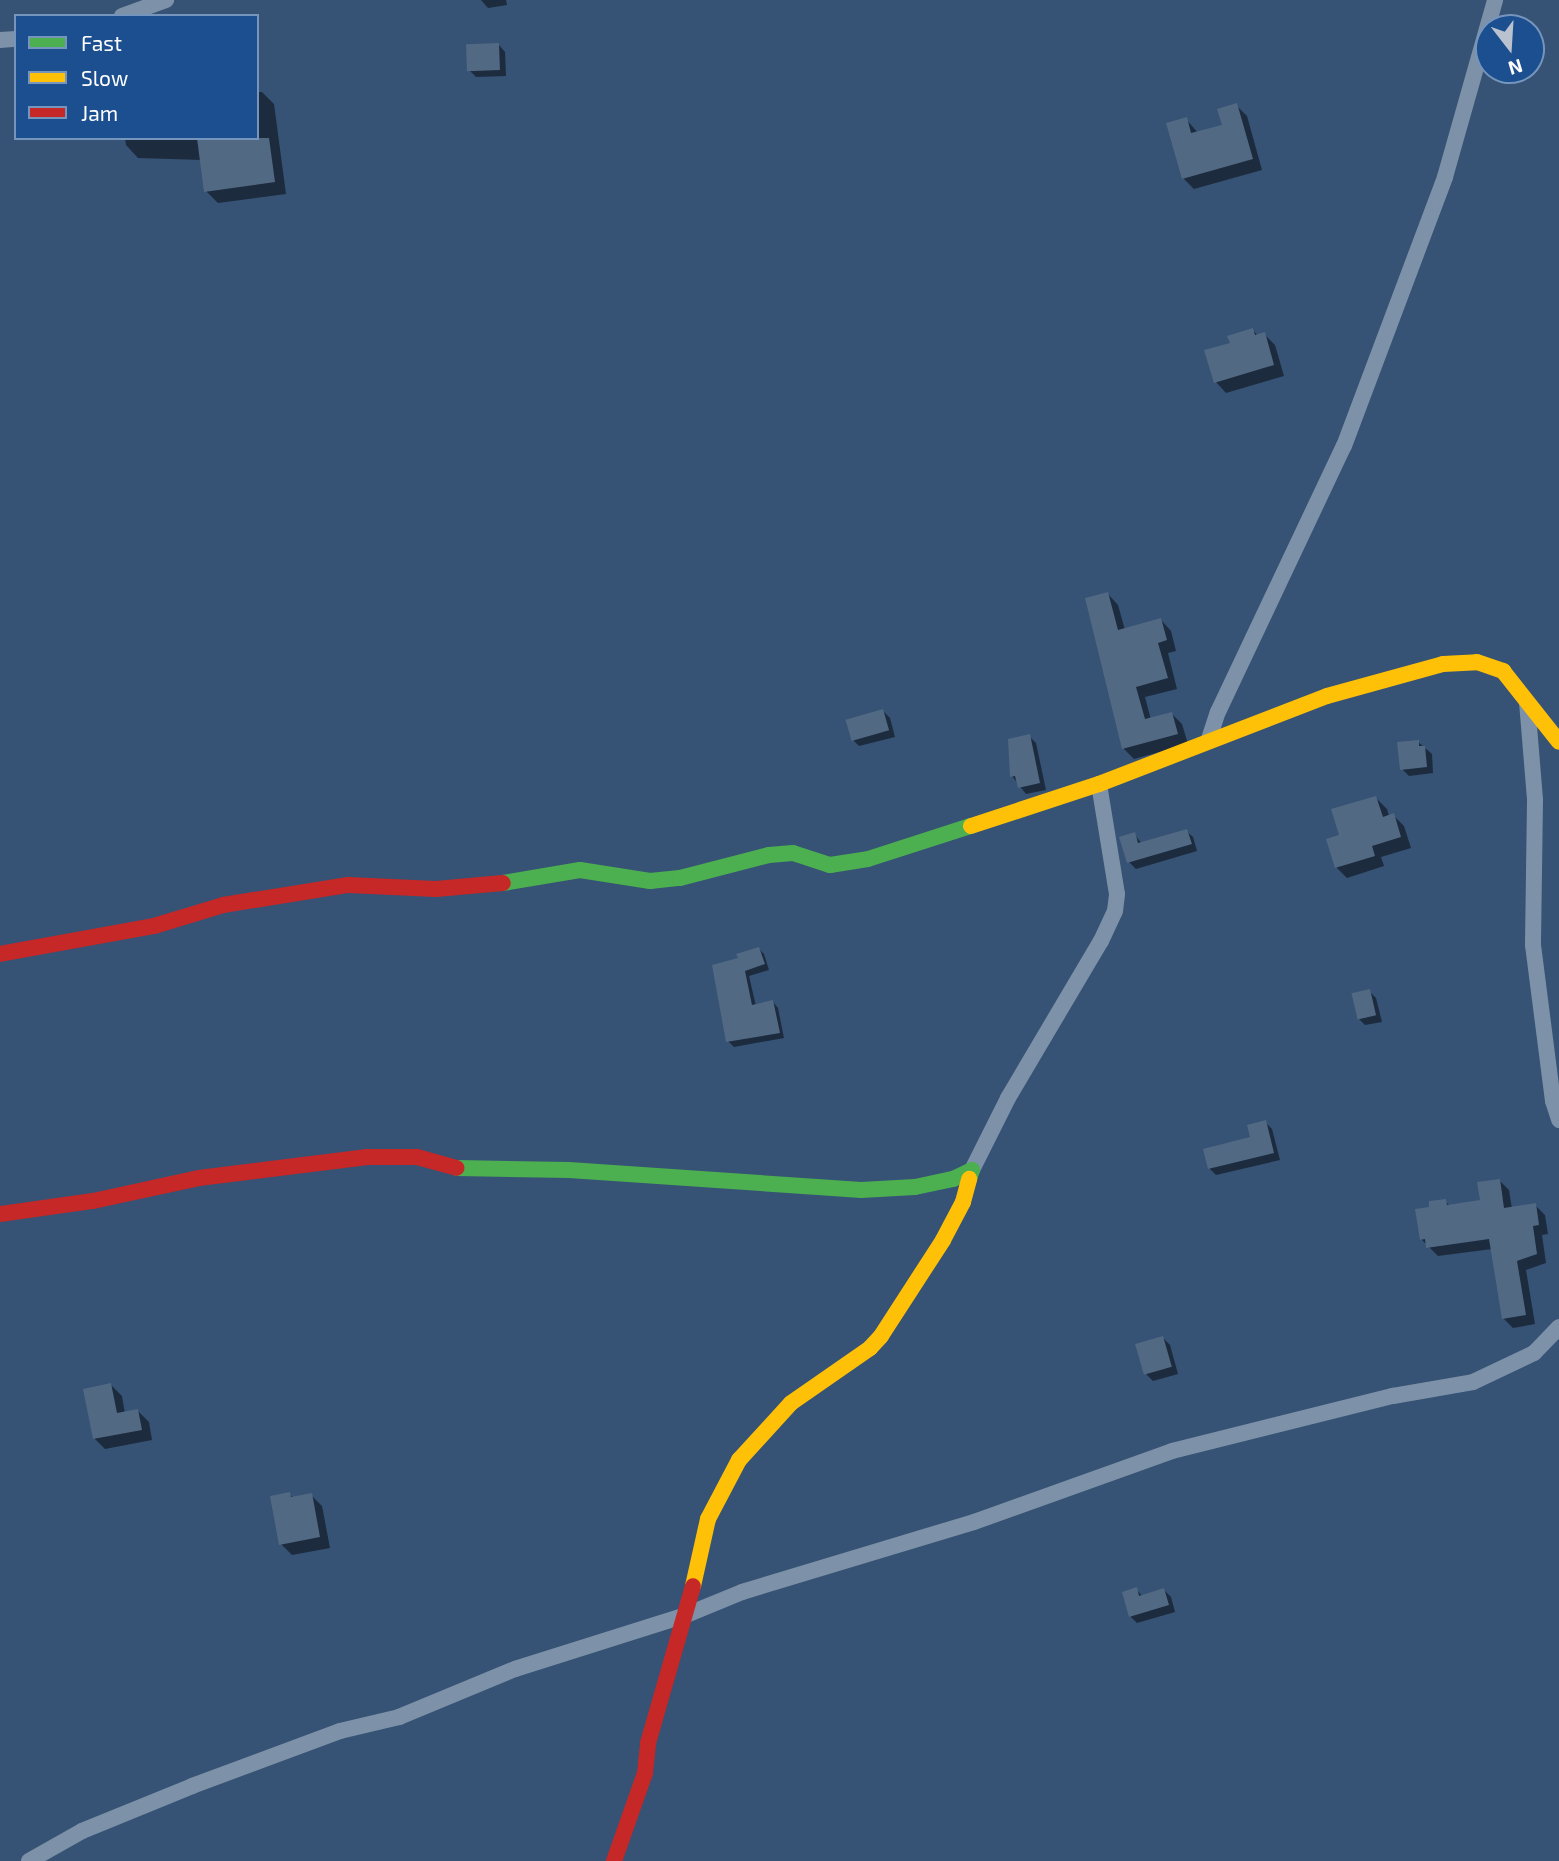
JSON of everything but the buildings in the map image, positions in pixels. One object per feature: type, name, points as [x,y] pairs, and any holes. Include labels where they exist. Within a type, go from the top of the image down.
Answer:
[{"type":"street","points":[[128,14],[166,0]]},
{"type":"street","points":[[1209,739],[1218,712],[1344,446],[1445,177],[1495,0]]},
{"type":"street","points":[[0,954],[154,926],[223,905],[348,885],[436,889],[489,886],[580,870],[650,881],[680,878],[769,855],[793,853],[830,865],[868,859],[1100,784],[1209,739],[1327,696],[1443,664],[1477,662],[1503,671],[1559,742]]},
{"type":"street","points":[[1527,700],[1535,800],[1533,945],[1553,1101],[1559,1120]]},
{"type":"street","points":[[614,1861],[645,1773],[648,1744],[686,1615],[708,1519],[739,1460],[791,1403],[870,1348],[881,1336],[943,1240],[963,1202],[972,1170],[1008,1098],[1101,941],[1115,911],[1117,894],[1100,784]]},
{"type":"street","points":[[0,1214],[93,1201],[199,1178],[368,1157],[417,1157],[452,1168],[569,1170],[777,1182],[813,1189],[861,1191],[915,1187],[953,1179],[972,1170]]},
{"type":"street","points":[[29,1861],[82,1831],[192,1786],[274,1758],[340,1731],[398,1717],[516,1669],[686,1615],[742,1592],[974,1521],[1172,1451],[1393,1396],[1473,1382],[1534,1353],[1559,1327]]},
{"type":"traffic: fast","points":[[503,883],[580,870],[650,881],[680,878],[769,855],[793,853],[830,865],[868,859],[971,826]]},
{"type":"traffic: fast","points":[[457,1168],[569,1170],[861,1190],[915,1187],[953,1179],[972,1170],[969,1179]]},
{"type":"traffic: slow","points":[[971,826],[1099,784],[1327,696],[1443,664],[1477,662],[1503,671],[1559,742]]},
{"type":"traffic: slow","points":[[693,1586],[708,1519],[739,1460],[791,1403],[870,1348],[881,1336],[943,1240],[963,1202],[969,1179]]},
{"type":"traffic: jam","points":[[0,954],[154,926],[223,905],[348,885],[436,889],[503,883]]},
{"type":"traffic: jam","points":[[0,1214],[93,1201],[199,1178],[368,1157],[417,1157],[457,1168]]},
{"type":"traffic: jam","points":[[614,1861],[645,1773],[648,1743],[693,1586]]}]
